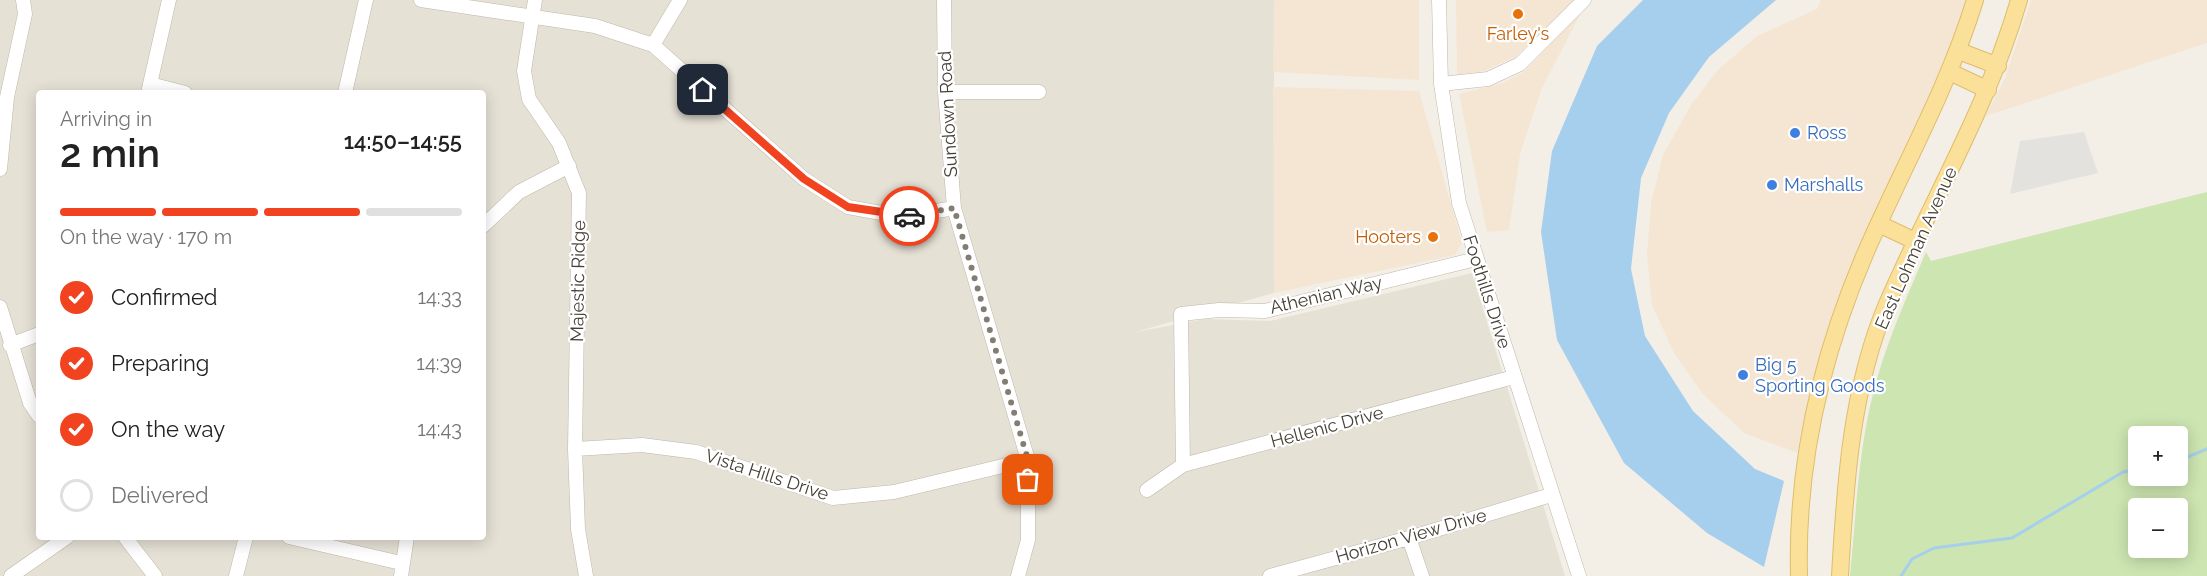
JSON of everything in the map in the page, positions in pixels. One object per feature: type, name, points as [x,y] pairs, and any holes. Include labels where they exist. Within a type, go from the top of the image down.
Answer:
[{"type":"main road","points":[[1799,576],[1797,540],[1803,482],[1809,434],[1822,372],[1865,255],[1950,72],[1975,0]]},
{"type":"main road","name":"East Lohman Avenue","points":[[1840,576],[1844,515],[1861,384],[1887,305],[1988,90],[2019,0]]},
{"type":"main road","points":[[1959,51],[1998,66]]},
{"type":"main road","points":[[1950,72],[1988,90]]},
{"type":"main road","points":[[1879,224],[1917,242]]},
{"type":"street","points":[[0,169],[3,96],[24,14],[23,0]]},
{"type":"street","points":[[149,88],[169,0]]},
{"type":"street","points":[[346,90],[366,0]]},
{"type":"street","points":[[421,0],[595,26],[653,45],[804,179],[848,207],[903,217],[954,208]]},
{"type":"street","name":"Majestic Ridge","points":[[535,0],[524,71],[529,99],[559,142],[579,193],[575,448],[578,529],[586,576]]},
{"type":"street","points":[[653,45],[680,0]]},
{"type":"street","name":"Sundown Road","points":[[944,0],[945,92],[954,208],[1028,460],[1028,540],[1018,576]]},
{"type":"street","name":"Foothills Drive","points":[[1439,0],[1441,84],[1459,203],[1551,495],[1579,576]]},
{"type":"street","points":[[1441,84],[1488,79],[1520,64],[1584,0]]},
{"type":"street","points":[[945,92],[1039,92]]},
{"type":"street","points":[[486,223],[519,192],[569,166]]},
{"type":"street","name":"Athenian Way","points":[[1183,465],[1181,314],[1265,310],[1476,259]]},
{"type":"street","points":[[0,307],[10,345],[30,403],[36,412]]},
{"type":"street","points":[[10,345],[36,335]]},
{"type":"street","name":"Hellenic Drive","points":[[1147,490],[1183,465],[1514,377]]},
{"type":"street","name":"Vista Hills Drive","points":[[575,448],[642,445],[696,452],[833,498],[894,492],[1028,460]]},
{"type":"street","name":"Horizon View Drive","points":[[1270,576],[1409,538],[1551,495]]},
{"type":"street","points":[[1409,538],[1422,576]]},
{"type":"street","points":[[11,576],[63,540]]},
{"type":"street","points":[[127,540],[156,576]]},
{"type":"street","points":[[236,576],[245,540]]},
{"type":"street","points":[[299,540],[401,570],[406,540]]},
{"type":"shaded area","points":[[0,0],[1274,0],[1274,293],[1135,332],[1206,319],[1270,321],[1472,273],[1565,576],[0,576]]},
{"type":"shaded area","points":[[1274,0],[1419,0],[1419,80],[1273,72]]},
{"type":"shaded area","points":[[1456,0],[1576,0],[1515,57],[1484,71],[1457,75]]},
{"type":"shaded area","points":[[1821,0],[1966,0],[1951,49],[1858,252],[1810,393],[1797,453],[1744,433],[1702,393],[1674,353],[1652,305],[1647,256],[1651,203],[1663,155],[1691,105],[1717,71],[1757,36],[1817,9]]},
{"type":"shaded area","points":[[2031,0],[2207,0],[2207,43],[1986,116],[2005,78]]},
{"type":"shaded area","points":[[1581,13],[1542,88],[1520,154],[1509,230],[1487,232],[1459,94],[1503,83],[1525,71]]},
{"type":"shaded area","points":[[1273,87],[1419,91],[1462,243],[1455,255],[1274,293]]},
{"type":"shaded area","points":[[2084,132],[2098,173],[2010,194],[2020,141]]},
{"type":"green space","points":[[2207,192],[2207,576],[1850,576],[1861,461],[1873,394],[1890,340],[1926,252],[1931,261]]},
{"type":"water","points":[[1643,0],[1776,0],[1709,57],[1669,113],[1641,178],[1631,269],[1645,336],[1693,411],[1755,469],[1784,481],[1764,567],[1707,533],[1624,463],[1557,340],[1541,232],[1552,151],[1597,46]]},
{"type":"waterway","points":[[2188,457],[2207,449]]},
{"type":"waterway","points":[[1901,576],[1912,559],[1934,548],[2012,538],[2128,471]]},
{"type":"way so far","points":[[909,216],[954,208],[1028,460],[1028,480]]},
{"type":"place","name":"Farley's","points":[[1518,14]]},
{"type":"place","name":"Ross","points":[[1795,133]]},
{"type":"place","name":"Marshalls","points":[[1772,185]]},
{"type":"place","name":"Hooters","points":[[1433,237]]},
{"type":"place","name":"Big 5 Sporting Goods","points":[[1743,375]]},
{"type":"route","points":[[703,90],[804,179],[848,207],[903,217],[909,216]]}]
